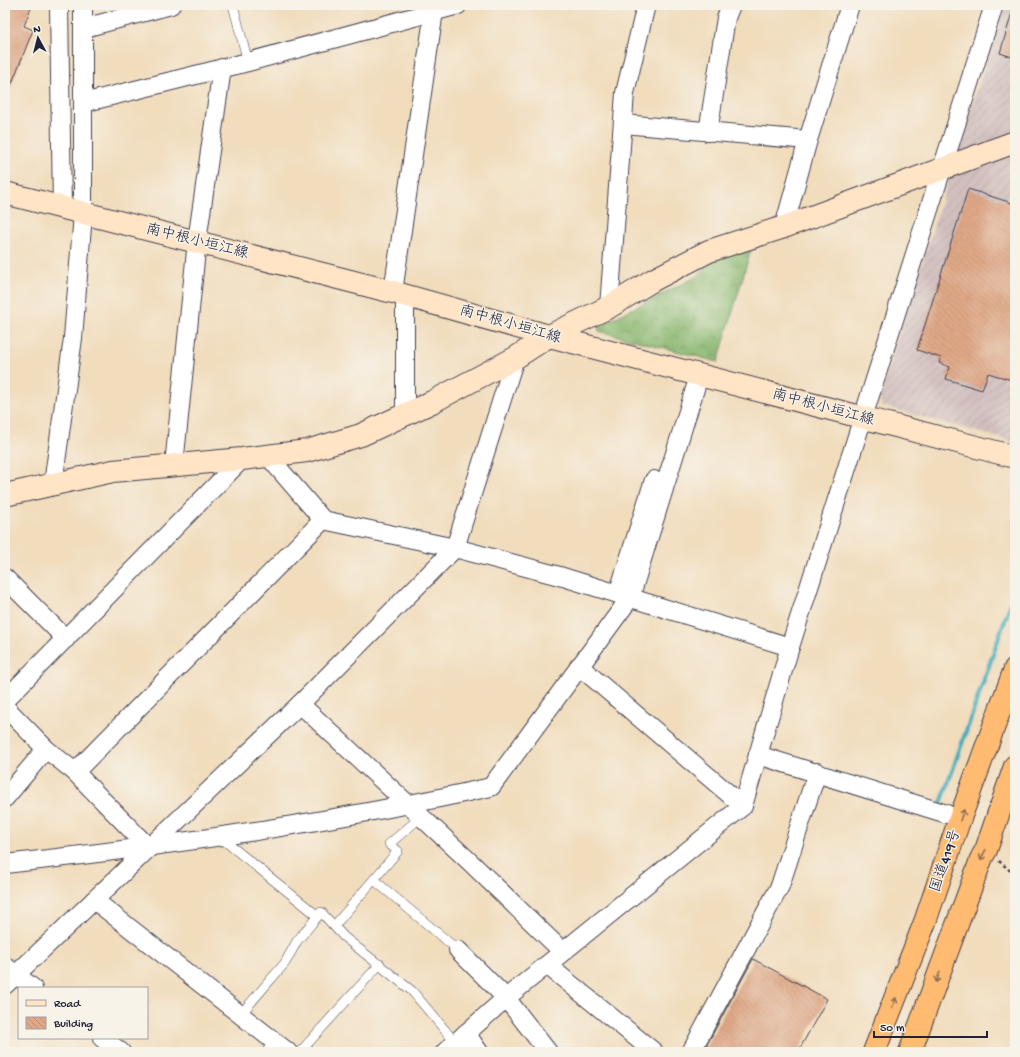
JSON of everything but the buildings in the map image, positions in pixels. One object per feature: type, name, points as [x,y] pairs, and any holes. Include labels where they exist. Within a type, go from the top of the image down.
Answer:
[{"type":"highway","name":"国道419号","points":[[874,1052],[925,922],[958,824],[1015,669]]},
{"type":"highway","points":[[910,1052],[982,857],[986,850],[1015,766]]},
{"type":"street","points":[[53,484],[73,338],[73,211],[59,5]]},
{"type":"street","points":[[73,211],[83,103],[83,5]]},
{"type":"street","points":[[84,28],[170,5]]},
{"type":"street","points":[[83,103],[248,62],[404,12],[434,11],[458,5]]},
{"type":"street","points":[[609,307],[625,93],[646,5]]},
{"type":"street","points":[[708,132],[726,18],[731,5]]},
{"type":"street","points":[[784,227],[808,140],[850,5]]},
{"type":"street","points":[[480,1052],[456,1042],[562,951],[743,806],[790,647],[994,5]]},
{"type":"street","points":[[405,415],[399,294],[434,11]]},
{"type":"street","points":[[174,465],[197,241],[222,68]]},
{"type":"street","points":[[623,124],[808,140]]},
{"type":"street","points":[[5,495],[113,471],[242,459],[307,451],[361,435],[405,415],[515,358],[549,336],[609,307],[653,280],[709,251],[784,227],[1015,142]]},
{"type":"street","name":"南中根小垣江線","points":[[5,193],[197,241],[399,294],[549,336],[1015,457]]},
{"type":"street","points":[[31,987],[9,975],[94,900],[300,704],[455,548],[515,358]]},
{"type":"street","points":[[5,864],[149,848],[415,811],[491,787],[579,666],[624,596],[693,374]]},
{"type":"street","points":[[268,456],[323,520],[455,548],[624,596],[790,647]]},
{"type":"street","points":[[5,700],[242,459]]},
{"type":"street","points":[[75,772],[323,520]]},
{"type":"street","points":[[5,578],[66,639]]},
{"type":"street","points":[[579,666],[743,806]]},
{"type":"street","points":[[300,704],[562,951]]},
{"type":"street","points":[[5,707],[46,749],[75,772],[149,848]]},
{"type":"street","points":[[5,798],[46,749]]},
{"type":"street","points":[[758,754],[947,814]]},
{"type":"street","points":[[691,1052],[780,886],[817,772]]},
{"type":"street","points":[[94,900],[241,1014],[276,1048]]},
{"type":"street","points":[[458,950],[506,998],[548,1052]]},
{"type":"street","points":[[547,965],[654,1052]]},
{"type":"street","points":[[103,1039],[121,1052]]},
{"type":"lane","points":[[233,5],[248,62]]},
{"type":"lane","points":[[335,925],[398,851],[389,844],[415,811]]},
{"type":"lane","points":[[221,838],[318,916]]},
{"type":"lane","points":[[374,880],[458,950]]},
{"type":"lane","points":[[241,1014],[285,963],[297,941],[322,912],[344,937],[380,964],[412,991],[456,1042]]},
{"type":"lane","points":[[300,1052],[380,964]]},
{"type":"shaded area","points":[[1004,5],[1015,5],[1015,442],[882,406],[879,398]]},
{"type":"green space","points":[[752,246],[718,362],[599,331],[598,326],[696,277],[712,261]]},
{"type":"waterway","points":[[939,809],[1015,591]]}]
